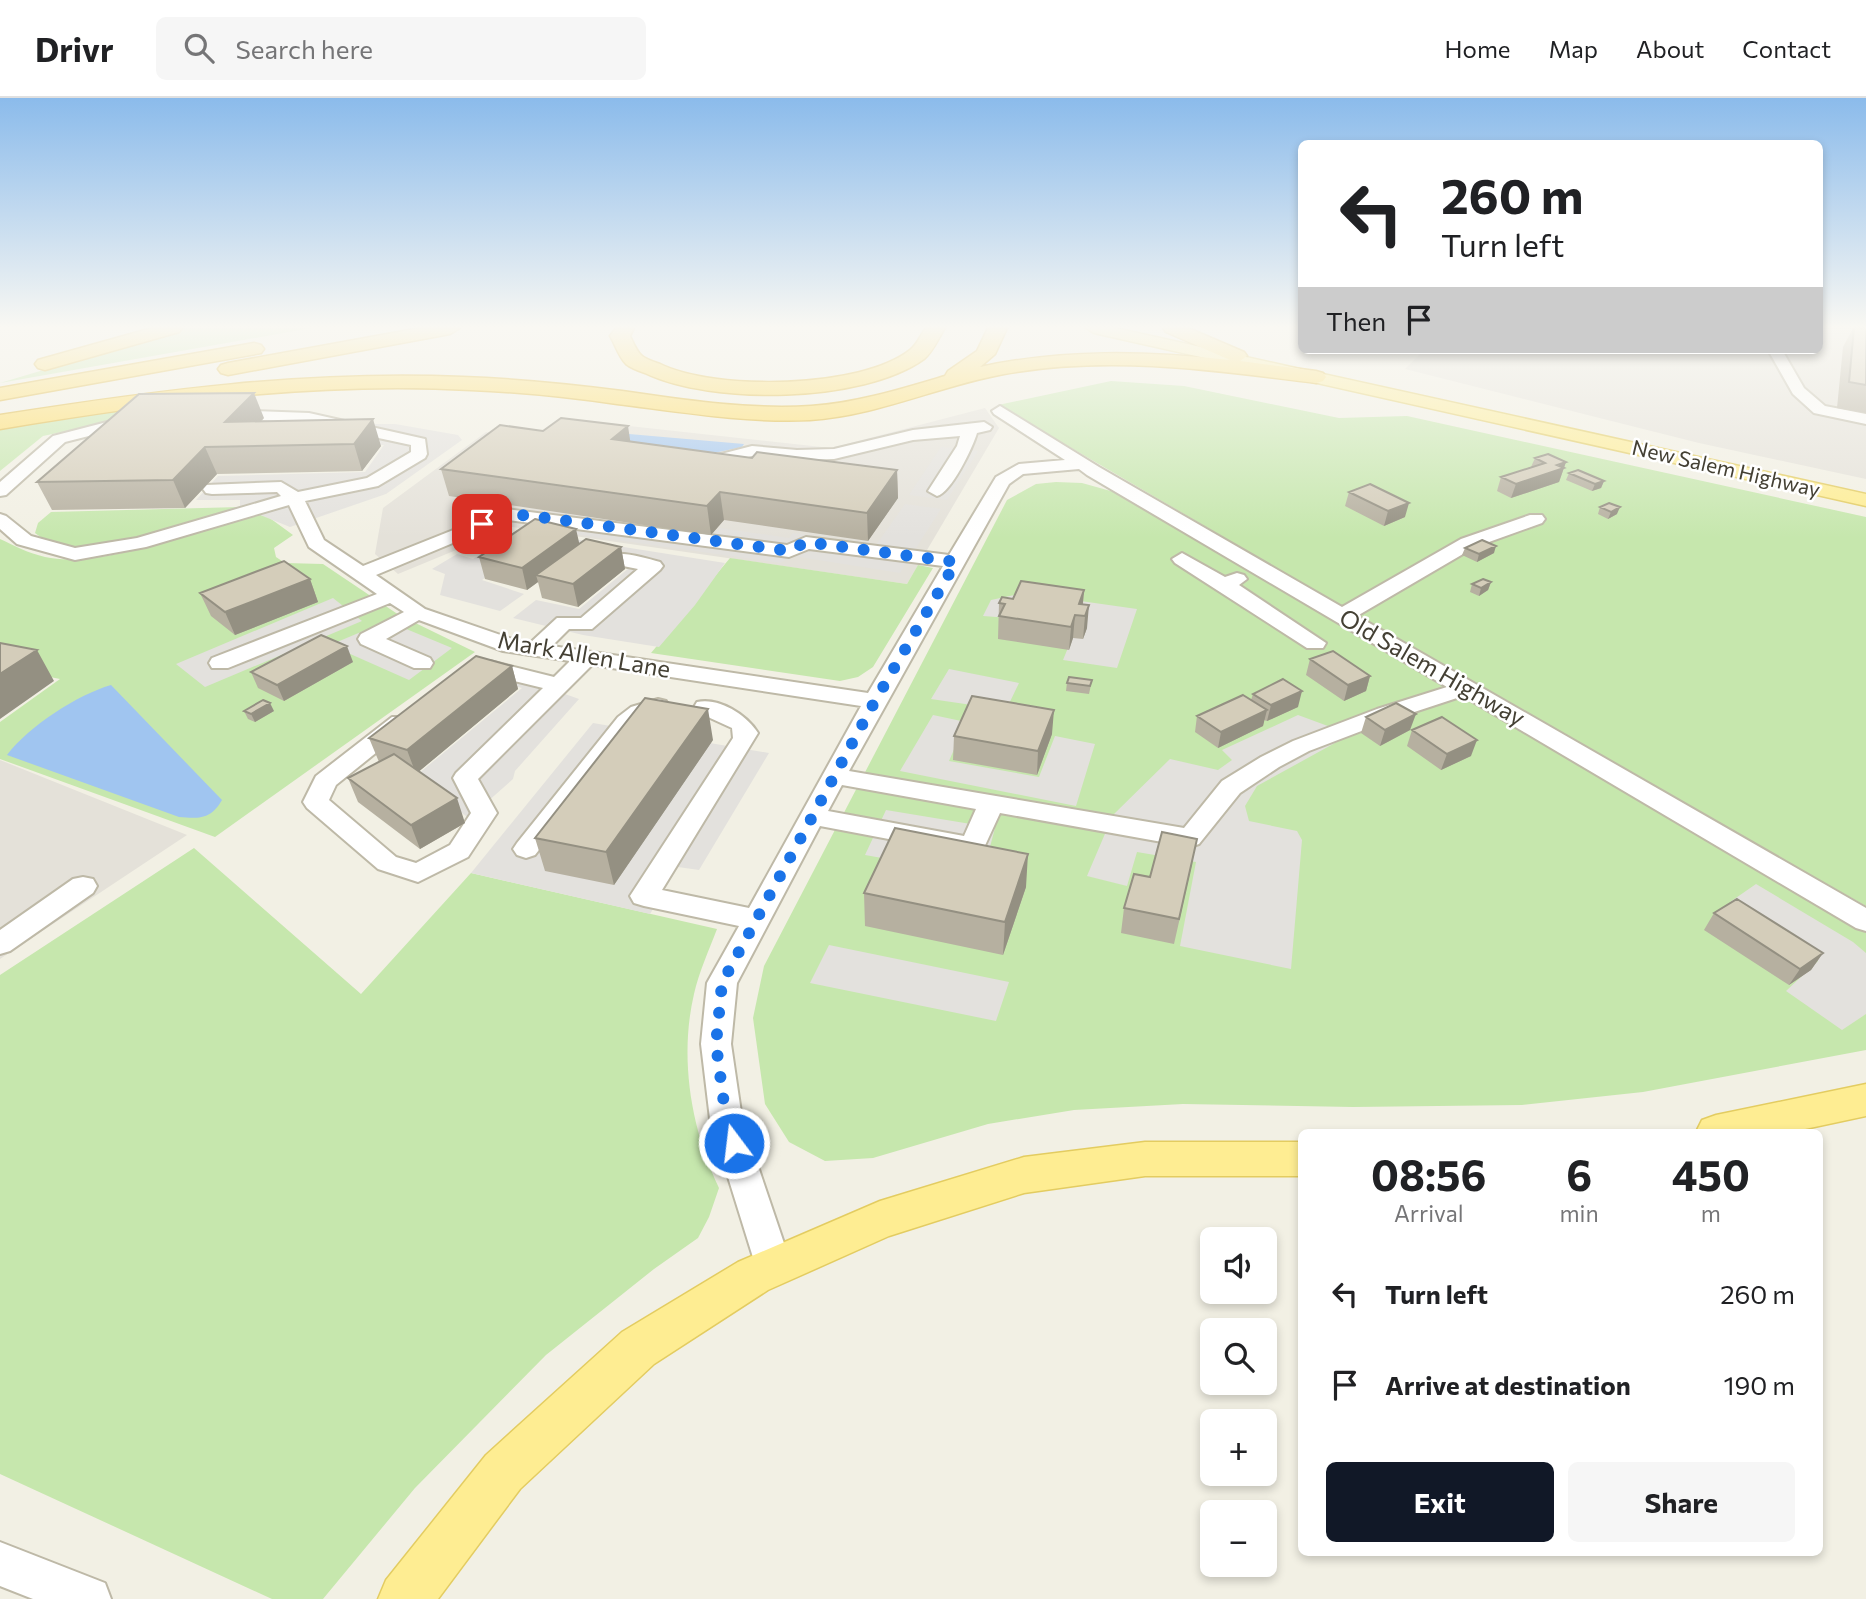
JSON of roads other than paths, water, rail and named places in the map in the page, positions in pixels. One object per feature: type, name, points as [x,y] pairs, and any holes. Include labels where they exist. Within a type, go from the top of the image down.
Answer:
[{"type":"highway","points":[[0,411],[70,398]]},
{"type":"highway","points":[[0,422],[163,398]]},
{"type":"highway","points":[[609,398],[706,411],[754,414],[813,413],[859,407],[892,398]]},
{"type":"main road","name":"New Salem Highway","points":[[1410,398],[1866,500]]},
{"type":"main road","points":[[1730,1129],[1866,1100]]},
{"type":"main road","points":[[405,1599],[503,1472],[638,1348],[753,1276],[880,1220],[1024,1175],[1145,1159],[1298,1158]]},
{"type":"street","points":[[1806,398],[1820,410],[1866,419]]},
{"type":"street","points":[[209,415],[309,418],[419,442],[419,454],[372,482],[294,498],[281,486],[212,489]]},
{"type":"street","name":"Old Salem Highway","points":[[1006,415],[1081,464],[1866,920]]},
{"type":"street","points":[[0,491],[59,439],[112,424],[156,416]]},
{"type":"street","points":[[698,465],[752,450],[797,455],[834,454],[913,435],[970,430]]},
{"type":"street","points":[[282,434],[371,432]]},
{"type":"street","points":[[774,1267],[726,1119],[716,1044],[722,983],[875,701],[1002,481],[1019,470],[1081,464]]},
{"type":"street","name":"Mark Allen Lane","points":[[294,498],[316,543],[418,613],[511,646],[875,701]]},
{"type":"street","points":[[1342,616],[1468,543],[1536,519]]},
{"type":"street","points":[[535,650],[564,622],[585,625],[653,566],[615,559]]},
{"type":"street","points":[[1182,559],[1315,643]]},
{"type":"street","points":[[1223,584],[1262,569]]},
{"type":"street","points":[[219,663],[392,595]]},
{"type":"street","points":[[418,613],[369,639],[422,663]]},
{"type":"street","points":[[421,706],[325,781],[316,802],[387,863],[418,873],[459,851],[484,813],[465,778],[586,658]]},
{"type":"street","points":[[464,672],[490,668],[559,685]]},
{"type":"street","points":[[705,707],[727,679]]},
{"type":"street","points":[[834,776],[1189,838],[1231,786],[1270,762],[1301,746],[1385,714],[1467,688]]},
{"type":"street","points":[[526,849],[626,722],[652,707],[705,707],[741,724],[746,733],[745,738],[644,896],[755,919]]},
{"type":"street","points":[[812,816],[973,846],[991,803]]},
{"type":"street","points":[[0,944],[83,886]]},
{"type":"street","points":[[0,1564],[61,1594]]},
{"type":"lane","points":[[937,491],[965,446],[970,430],[1006,415]]},
{"type":"lane","points":[[0,520],[24,540],[75,554],[139,543],[294,498]]},
{"type":"lane","points":[[361,574],[506,514],[789,551],[806,542],[956,562]]},
{"type":"water","points":[[629,434],[744,444],[742,447],[709,454],[578,441]]},
{"type":"water","points":[[111,685],[222,800],[214,811],[199,818],[179,817],[7,755],[28,733],[55,713],[84,696]]}]
